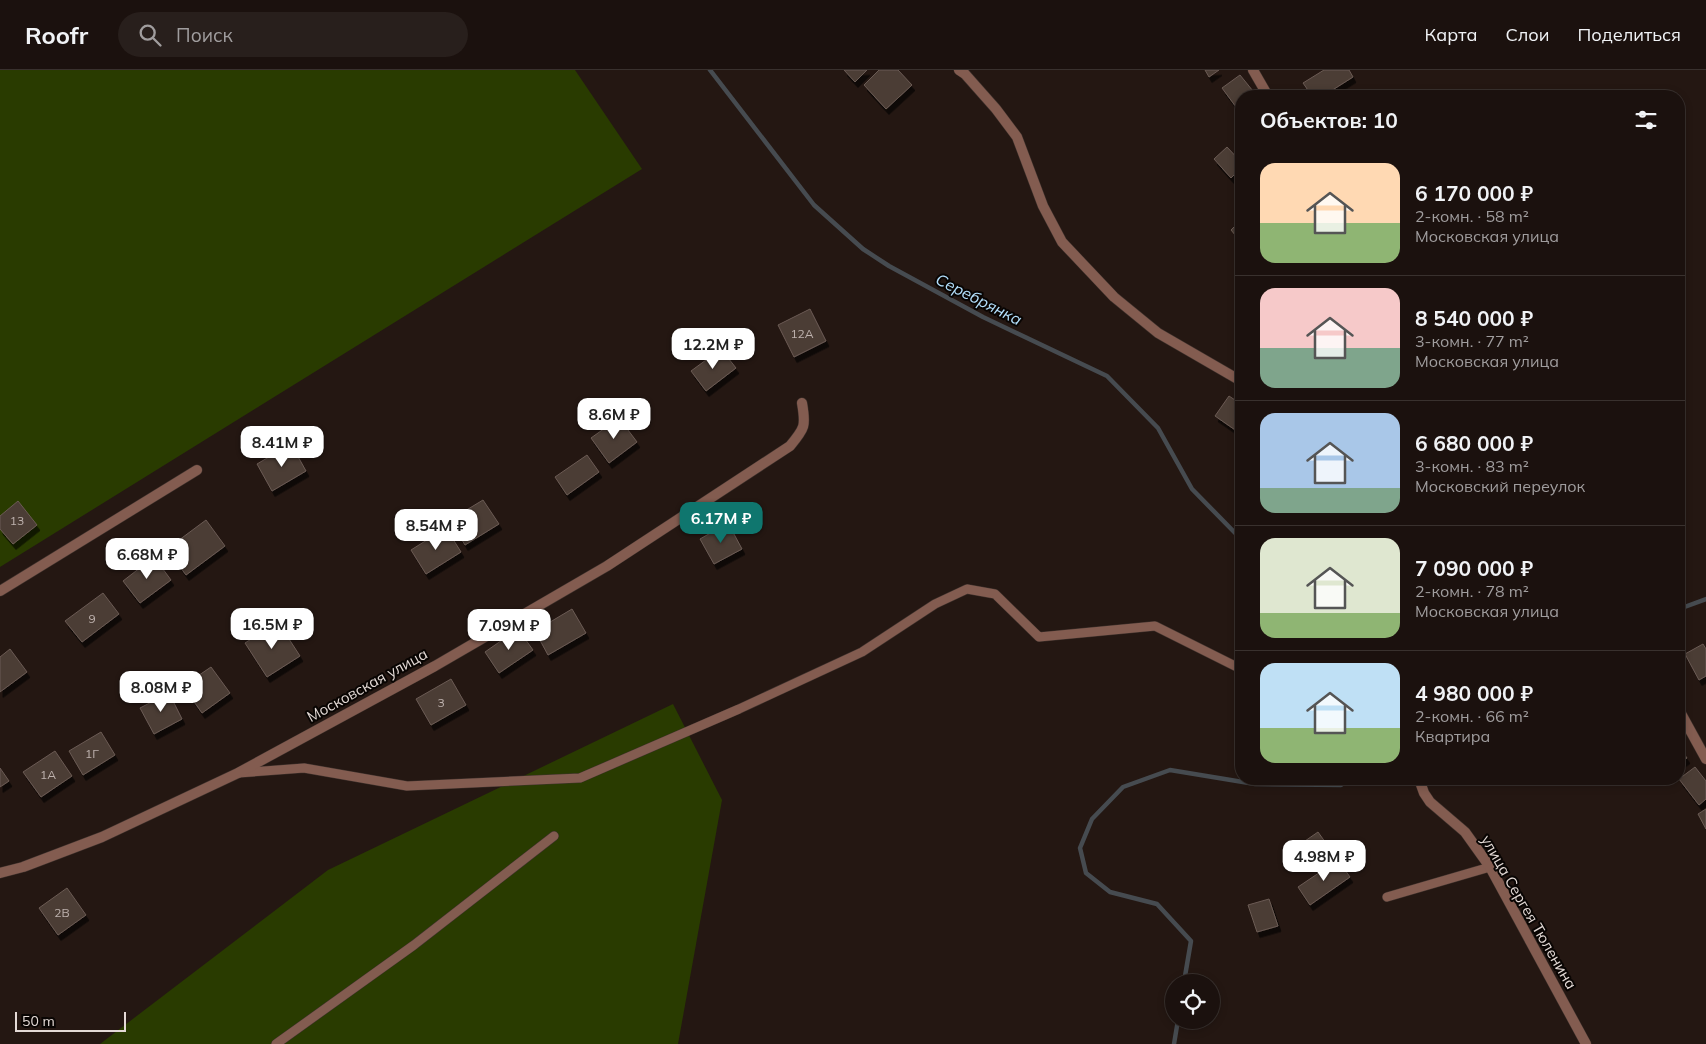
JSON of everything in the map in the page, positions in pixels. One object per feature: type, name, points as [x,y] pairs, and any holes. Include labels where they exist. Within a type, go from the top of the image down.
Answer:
[{"type":"street","points":[[959,70],[965,74],[996,109],[1016,137],[1043,206],[1062,242],[1114,297],[1158,333],[1235,378]]},
{"type":"street","points":[[1254,70],[1265,90]]},
{"type":"street","name":"Московская улица","points":[[0,873],[24,867],[102,837],[238,773],[435,666],[607,566],[790,446],[804,429],[802,403]]},
{"type":"street","points":[[0,591],[197,470]]},
{"type":"street","points":[[1685,721],[1706,759]]},
{"type":"street","name":"улица Сергея Тюленина","points":[[1421,785],[1430,802],[1465,832],[1490,867],[1586,1044]]},
{"type":"lane","points":[[238,773],[304,768],[407,786],[580,778],[739,709],[862,652],[935,604],[967,589],[995,594],[1040,637],[1155,626],[1235,666]]},
{"type":"lane","points":[[276,1044],[414,945],[554,836]]},
{"type":"lane","points":[[1387,897],[1490,867]]},
{"type":"green space","points":[[0,70],[575,70],[642,169],[0,567]]},
{"type":"green space","points":[[673,704],[722,800],[678,1044],[100,1044],[328,870]]},
{"type":"building","points":[[844,70],[867,70],[855,82]]},
{"type":"building","points":[[879,70],[898,70],[912,85],[886,109],[864,85]]},
{"type":"building","points":[[1205,70],[1219,70],[1209,77]]},
{"type":"building","points":[[1324,70],[1349,70],[1353,77],[1332,90],[1308,90],[1303,83]]},
{"type":"building","points":[[1240,75],[1252,90],[1235,90],[1235,106],[1222,88]]},
{"type":"building","points":[[1227,147],[1235,156],[1235,174],[1231,178],[1214,159]]},
{"type":"building","points":[[1235,226],[1235,235],[1231,230]]},
{"type":"building","points":[[810,309],[826,341],[794,357],[778,325]]},
{"type":"building","points":[[721,349],[736,368],[706,391],[691,371]]},
{"type":"building","points":[[1229,396],[1235,400],[1235,430],[1215,416]]},
{"type":"building","points":[[619,418],[637,442],[609,463],[591,438]]},
{"type":"building","points":[[291,444],[306,471],[272,491],[257,464]]},
{"type":"building","points":[[587,455],[599,472],[567,495],[555,477]]},
{"type":"building","points":[[483,500],[499,524],[465,545],[450,520]]},
{"type":"building","points":[[18,501],[37,525],[13,544],[0,529],[0,516]]},
{"type":"building","points":[[206,520],[225,546],[186,575],[167,549]]},
{"type":"building","points":[[728,523],[742,549],[714,564],[700,539]]},
{"type":"building","points":[[446,528],[461,552],[426,574],[411,550]]},
{"type":"building","points":[[154,557],[171,580],[140,603],[123,581]]},
{"type":"building","points":[[103,593],[119,614],[82,642],[65,621]]},
{"type":"building","points":[[572,609],[586,633],[548,655],[535,631]]},
{"type":"building","points":[[278,622],[300,656],[267,677],[245,643]]},
{"type":"building","points":[[518,629],[533,650],[499,673],[485,652]]},
{"type":"building","points":[[1703,644],[1706,649],[1706,676],[1699,680],[1685,654]]},
{"type":"building","points":[[10,649],[27,672],[0,692],[0,657]]},
{"type":"building","points":[[211,667],[230,693],[202,713],[183,686]]},
{"type":"building","points":[[451,679],[466,705],[431,725],[416,699]]},
{"type":"building","points":[[169,693],[182,719],[154,734],[140,708]]},
{"type":"building","points":[[101,732],[115,755],[83,775],[69,751]]},
{"type":"building","points":[[55,751],[72,776],[41,797],[23,772]]},
{"type":"building","points":[[1695,767],[1706,781],[1706,799],[1699,805],[1684,785],[1685,774]]},
{"type":"building","points":[[0,768],[9,781],[0,787]]},
{"type":"building","points":[[1706,809],[1706,829],[1698,814]]},
{"type":"building","points":[[1318,832],[1338,860],[1325,869],[1305,841]]},
{"type":"building","points":[[1338,860],[1350,877],[1310,905],[1298,887]]},
{"type":"building","points":[[67,888],[86,915],[58,935],[39,908]]},
{"type":"building","points":[[1269,899],[1278,926],[1257,932],[1248,905]]},
{"type":"waterway","name":"Серебрянка","points":[[710,70],[814,205],[863,249],[889,266],[983,317],[1107,376],[1158,428],[1192,489],[1235,533]]},
{"type":"waterway","points":[[1685,607],[1706,599]]},
{"type":"waterway","name":"Серебрянка","points":[[1185,974],[1191,941],[1157,904],[1110,892],[1086,873],[1080,848],[1092,819],[1123,787],[1170,770],[1235,781]]},
{"type":"waterway","name":"Серебрянка","points":[[1174,1044],[1176,1029]]}]
